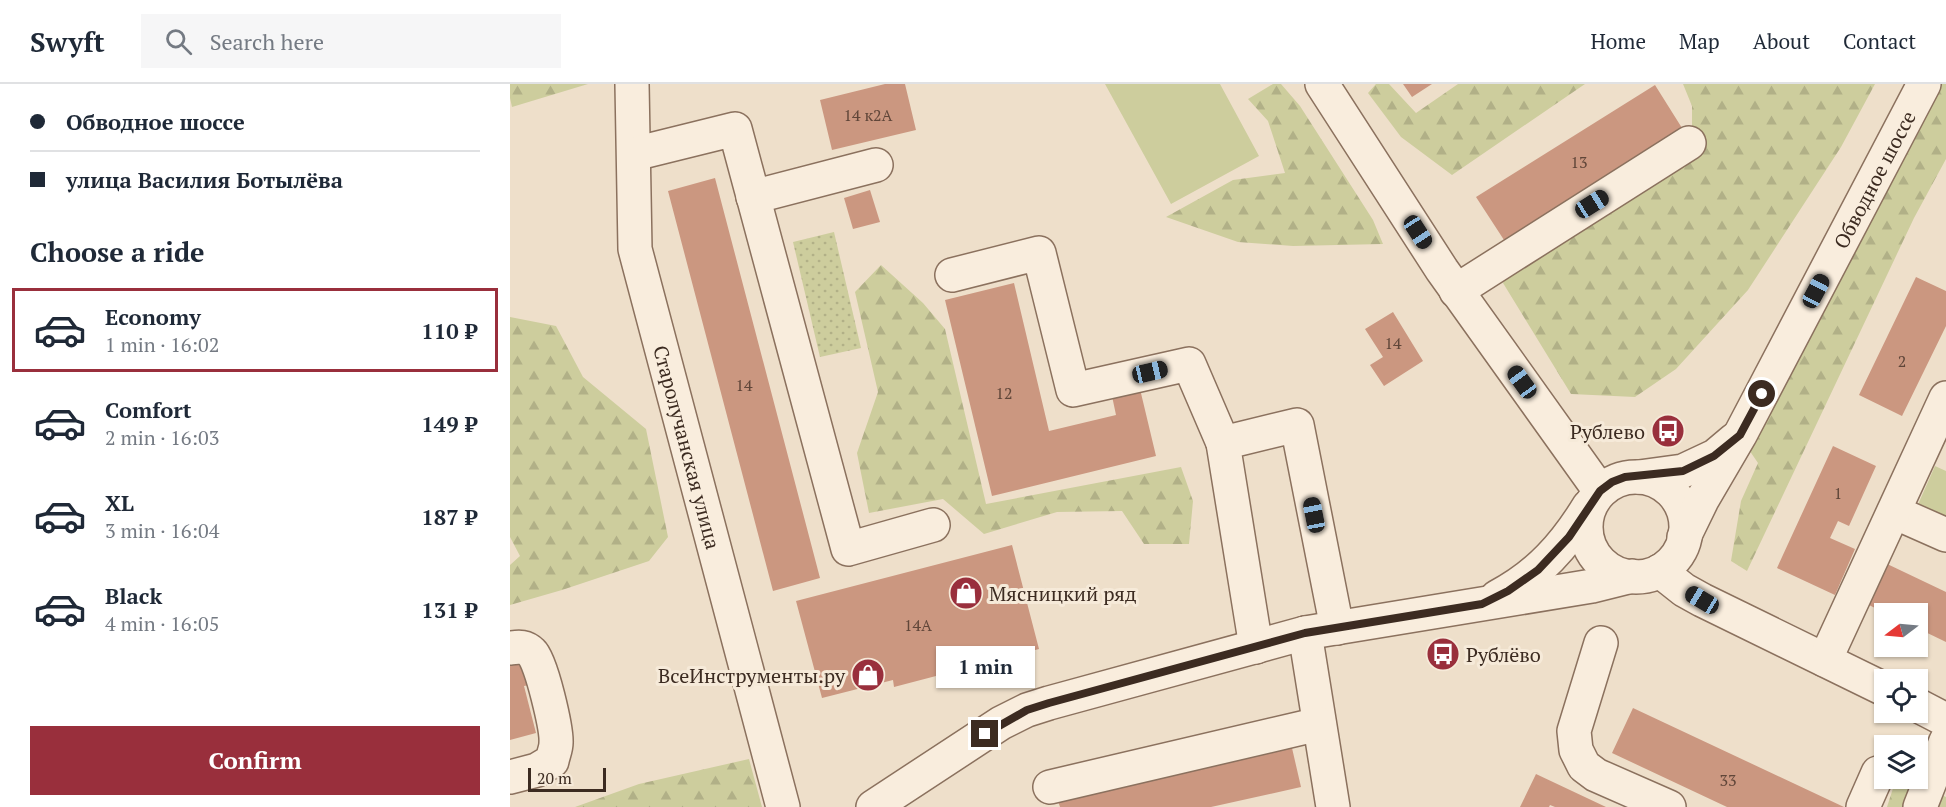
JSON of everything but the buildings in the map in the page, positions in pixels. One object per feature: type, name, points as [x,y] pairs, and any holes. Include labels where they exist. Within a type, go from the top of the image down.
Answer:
[{"type":"street","name":"Старолучанская улица","points":[[632,84],[636,249],[783,807]]},
{"type":"street","points":[[1322,84],[1456,291],[1596,497]]},
{"type":"street","name":"Обводное шоссе","points":[[1684,537],[1924,84]]},
{"type":"street","points":[[634,154],[735,129],[848,549],[933,525]]},
{"type":"street","points":[[1456,291],[1689,143]]},
{"type":"street","points":[[753,196],[876,165]]},
{"type":"street","points":[[952,275],[1039,253],[1073,390],[1189,364],[1222,443],[1256,647]]},
{"type":"street","points":[[1826,660],[1946,398]]},
{"type":"street","points":[[1222,443],[1297,424],[1337,628]]},
{"type":"street","name":"Обводное шоссе","points":[[1639,477],[1683,471],[1714,456],[1740,435]]},
{"type":"street","points":[[873,807],[1002,723],[1027,710],[1305,633],[1592,586],[1646,574],[1671,562],[1680,550],[1686,523],[1683,509],[1676,496],[1666,486],[1653,480],[1639,477],[1618,480],[1596,497],[1569,537],[1538,570],[1508,591],[1482,604]]},
{"type":"street","points":[[1596,497],[1586,523],[1588,544],[1605,567],[1618,574],[1646,574],[1684,590],[1874,684]]},
{"type":"street","points":[[1894,512],[1946,535]]},
{"type":"street","points":[[1305,633],[1333,807]]},
{"type":"street","points":[[1601,644],[1574,730],[1576,750],[1584,766],[1596,775],[1669,807]]},
{"type":"street","points":[[510,648],[523,647],[534,654],[540,668],[555,729],[556,743],[552,761],[537,770],[510,777]]},
{"type":"street","points":[[1928,711],[1946,720]]},
{"type":"street","points":[[1050,787],[1319,724]]},
{"type":"street","points":[[1920,807],[1935,751]]},
{"type":"street","points":[[1863,807],[1874,782]]},
{"type":"green space","points":[[510,84],[588,84],[512,107]]},
{"type":"green space","points":[[1105,84],[1220,84],[1259,156],[1171,204]]},
{"type":"green space","points":[[1273,84],[1281,84],[1300,106],[1373,220],[1383,244],[1293,246],[1238,242],[1166,217],[1233,180],[1285,173],[1268,121],[1248,99]]},
{"type":"green space","points":[[1376,84],[1389,84],[1416,113],[1458,84],[1585,84],[1452,175],[1401,137],[1368,93]]},
{"type":"green space","points":[[1683,84],[1875,84],[1841,147],[1748,290],[1676,369],[1635,397],[1571,394],[1503,283],[1516,247],[1692,135],[1692,106]]},
{"type":"green space","points":[[1929,84],[1946,84],[1946,159],[1914,218],[1747,571],[1731,561],[1741,501],[1758,463],[1745,444]]},
{"type":"green space","points":[[834,232],[861,348],[820,357],[793,242]]},
{"type":"green space","points":[[881,265],[923,303],[945,329],[986,504],[1181,467],[1193,501],[1189,544],[1144,544],[1122,511],[1057,512],[984,534],[943,499],[869,513],[857,453],[878,392],[855,292]]},
{"type":"green space","points":[[510,317],[556,326],[583,377],[646,429],[668,537],[649,561],[510,605],[510,565],[520,556],[510,537]]},
{"type":"green space","points":[[1935,466],[1946,471],[1946,522],[1916,509]]},
{"type":"green space","points":[[749,759],[762,807],[575,807],[639,784]]},
{"type":"green space","points":[[1893,789],[1927,789],[1946,797],[1946,807],[1887,807]]},
{"type":"place","name":"Рублево","points":[[1668,431]]},
{"type":"place","name":"Мясницкий ряд","points":[[966,593]]},
{"type":"place","name":"Рублёво","points":[[1443,654]]},
{"type":"place","name":"ВсеИнструменты.ру","points":[[868,675]]},
{"type":"route","points":[[985,734],[1027,710],[1049,703],[1305,633],[1482,604],[1508,591],[1538,570],[1569,537],[1600,491],[1612,482],[1625,477],[1683,471],[1714,456],[1740,435],[1762,394]]}]
